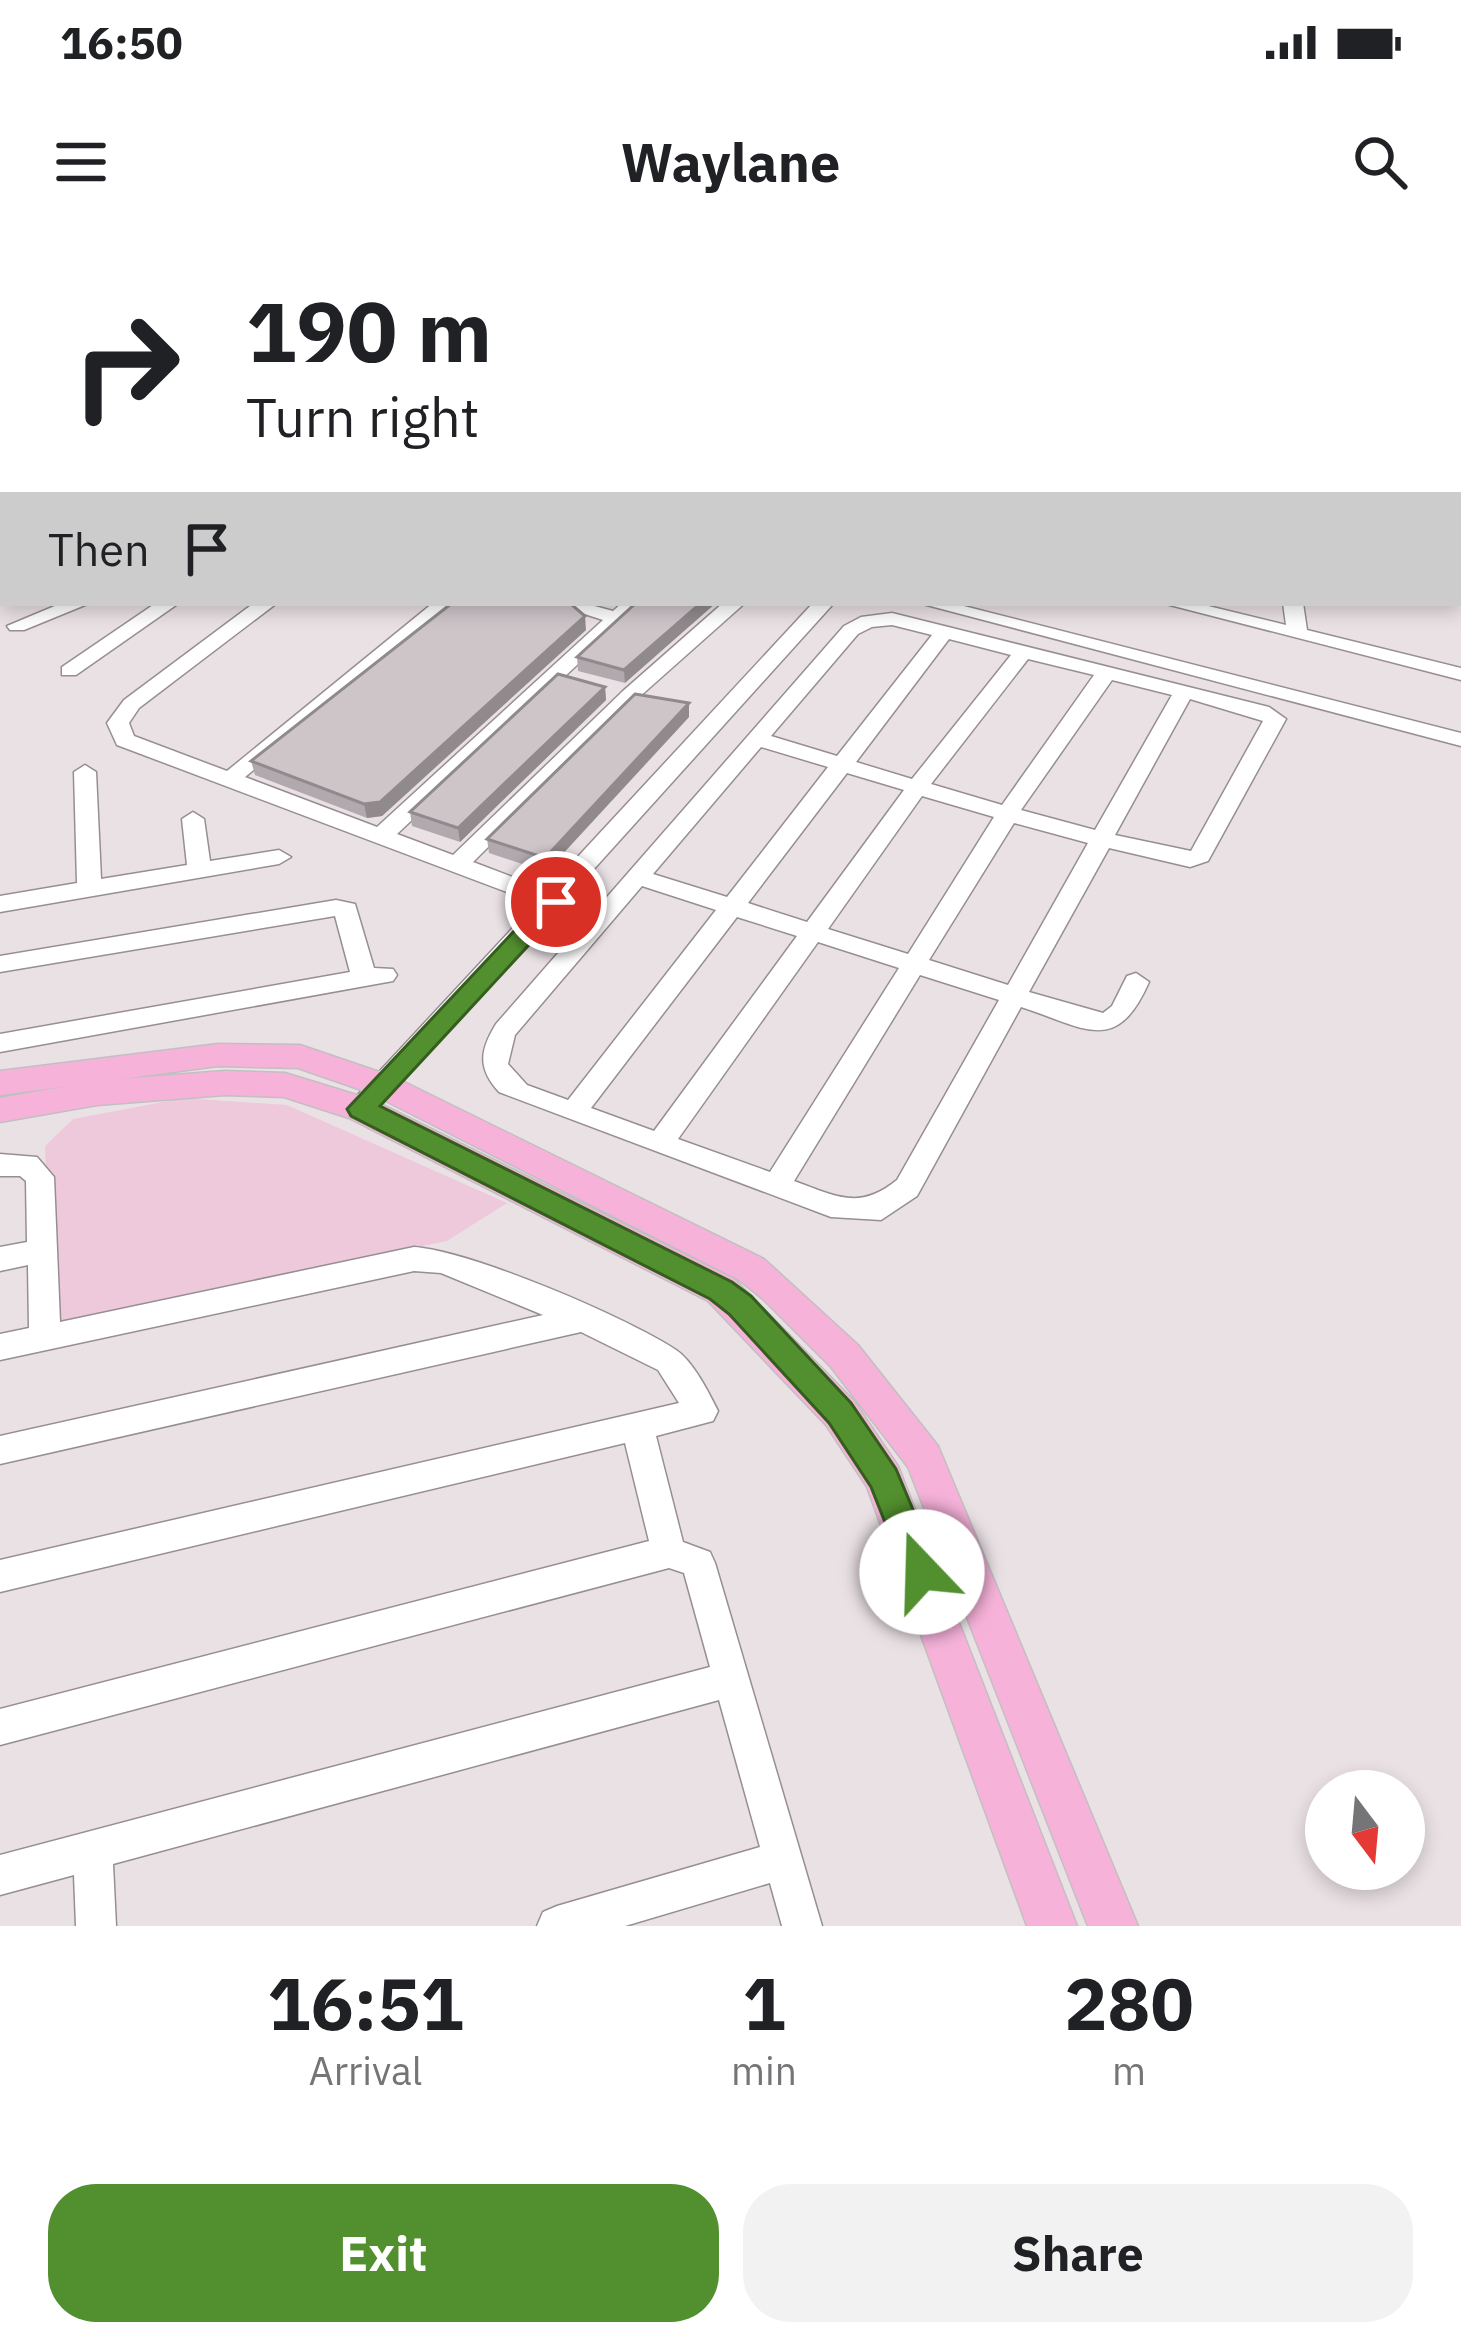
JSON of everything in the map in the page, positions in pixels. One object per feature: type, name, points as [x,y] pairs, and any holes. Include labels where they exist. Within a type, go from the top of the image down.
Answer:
[{"type":"main road","points":[[0,1083],[197,1057],[300,1057],[721,1290],[840,1413],[884,1479],[1052,1926]]},
{"type":"main road","points":[[0,1110],[97,1093],[225,1082],[372,1097],[751,1268],[776,1287],[885,1401],[932,1475],[1113,1926]]},
{"type":"street","points":[[17,626],[72,606]]},
{"type":"street","points":[[69,671],[165,606]]},
{"type":"street","points":[[263,606],[131,704],[118,723],[124,740],[458,865],[588,935]]},
{"type":"street","points":[[230,779],[441,606]]},
{"type":"street","points":[[585,606],[625,611]]},
{"type":"street","points":[[458,865],[630,695],[732,606]]},
{"type":"street","points":[[372,1097],[821,606]]},
{"type":"street","points":[[1184,606],[1461,674]]},
{"type":"street","points":[[1293,606],[1297,633]]},
{"type":"street","points":[[985,609],[1461,740]]},
{"type":"street","points":[[381,836],[564,678],[625,611]]},
{"type":"street","points":[[757,739],[1104,838],[1196,859],[1275,719],[1262,712],[946,630],[892,619],[857,625],[757,739],[505,1030],[492,1059],[503,1083],[518,1092],[841,1210],[881,1209],[898,1199],[1104,838],[1184,692]]},
{"type":"street","points":[[574,1111],[946,630]]},
{"type":"street","points":[[660,1143],[918,786],[1024,651]]},
{"type":"street","points":[[775,1187],[1009,812],[1107,672]]},
{"type":"street","points":[[85,772],[89,889]]},
{"type":"street","points":[[193,819],[200,870]]},
{"type":"street","points":[[0,904],[279,857]]},
{"type":"street","points":[[638,877],[1013,998],[1106,1023],[1120,1017],[1136,982]]},
{"type":"street","points":[[0,964],[336,908],[346,910],[374,977],[0,1043]]},
{"type":"street","points":[[519,940],[568,957]]},
{"type":"street","points":[[0,1165],[27,1165],[40,1177],[45,1337]]},
{"type":"street","points":[[0,1259],[41,1251]]},
{"type":"street","points":[[0,1347],[414,1259],[444,1261],[583,1318],[669,1361],[702,1411],[0,1576]]},
{"type":"street","points":[[0,1450],[583,1318]]},
{"type":"street","points":[[637,1426],[669,1552]]},
{"type":"street","points":[[0,1726],[669,1552],[698,1562],[802,1926]]},
{"type":"street","points":[[0,1875],[731,1679]]},
{"type":"street","points":[[93,1850],[96,1926]]},
{"type":"street","points":[[557,1926],[783,1860]]},
{"type":"shaded area","points":[[184,1098],[287,1105],[507,1203],[447,1241],[51,1324],[45,1146],[73,1119]]},
{"type":"building","points":[[448,606],[573,606],[585,616],[380,802],[364,804],[251,761]]},
{"type":"building","points":[[633,606],[698,606],[624,670],[577,657]]},
{"type":"building","points":[[558,674],[605,687],[458,828],[410,812]]},
{"type":"building","points":[[635,694],[689,703],[545,858],[487,839]]},
{"type":"route","points":[[556,902],[361,1109],[721,1290],[740,1305],[840,1413],[884,1479],[922,1572]]}]
